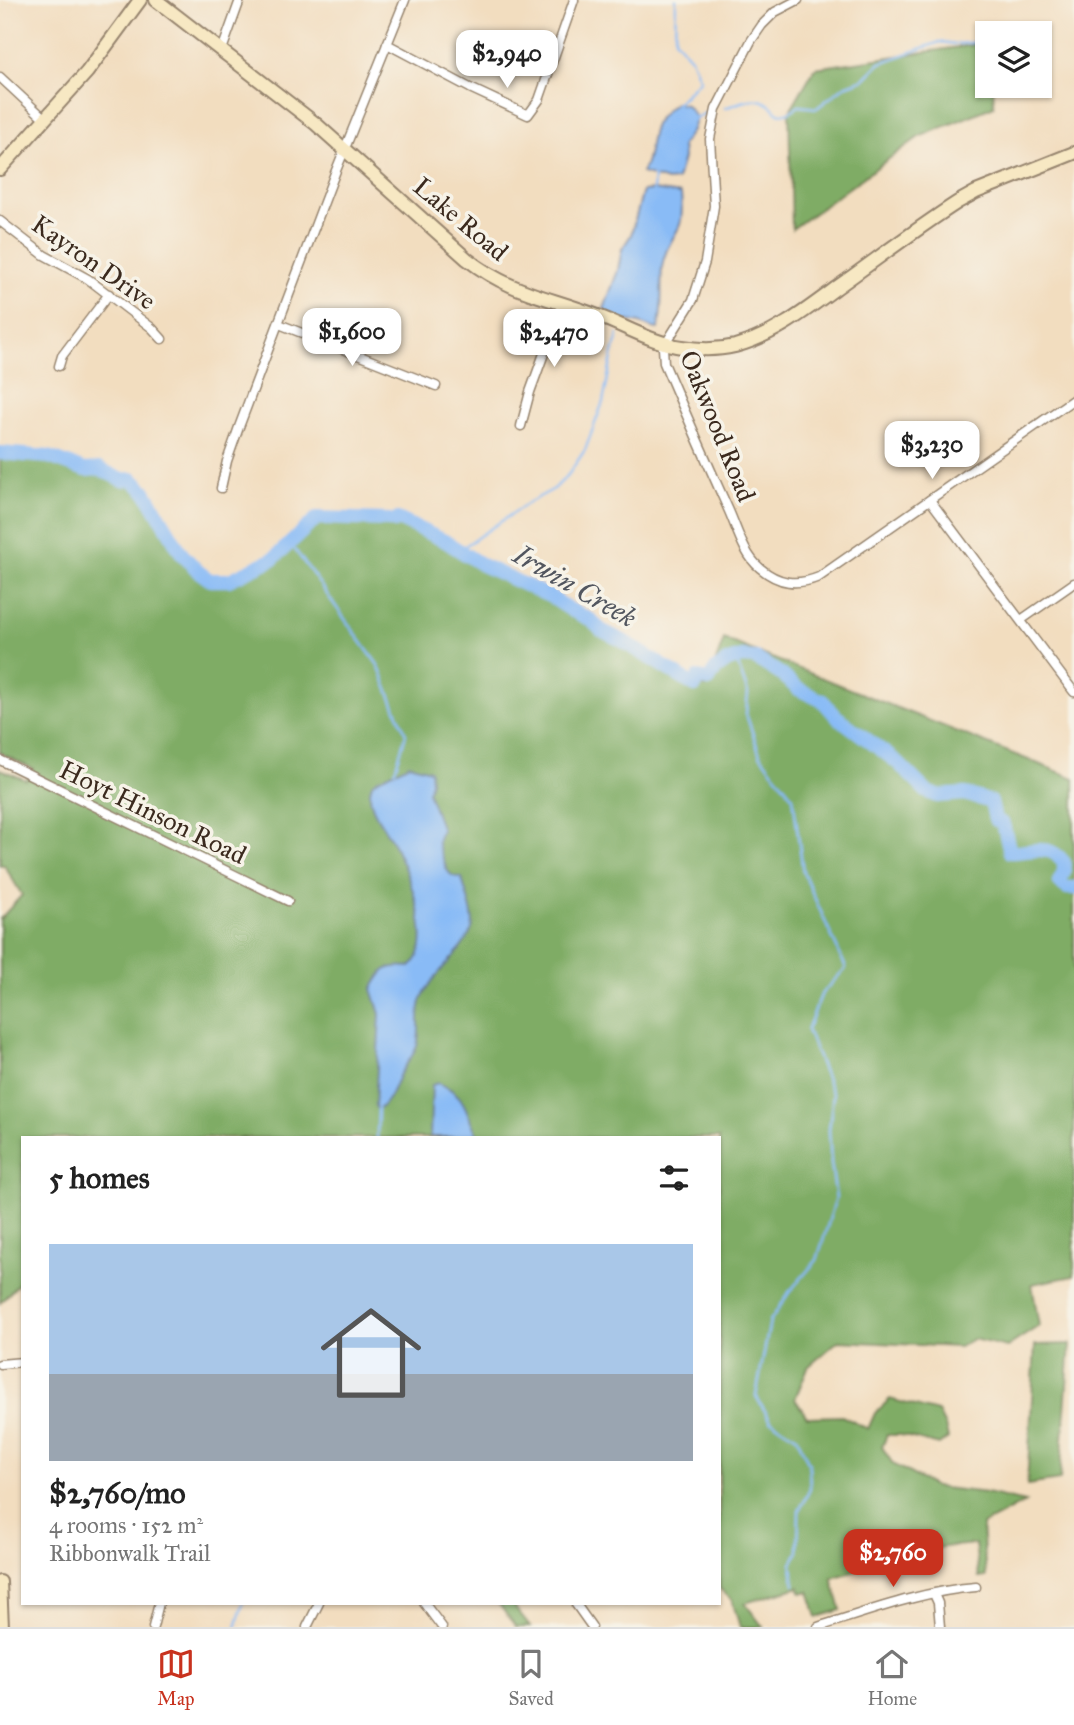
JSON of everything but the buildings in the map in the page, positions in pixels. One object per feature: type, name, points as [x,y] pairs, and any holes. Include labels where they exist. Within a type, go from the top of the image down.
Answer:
[{"type":"street","points":[[0,169],[111,42],[140,0]]},
{"type":"street","name":"Lake Road","points":[[156,0],[345,148],[478,268],[517,290],[683,347],[719,349],[764,335],[800,314],[958,202],[986,187],[1074,153]]},
{"type":"street","points":[[222,50],[240,0]]},
{"type":"street","points":[[220,488],[239,426],[345,148],[405,0]]},
{"type":"street","points":[[387,44],[528,115],[539,100],[574,0]]},
{"type":"street","name":"Oakwood Road","points":[[798,0],[775,12],[762,25],[718,104],[710,134],[714,206],[705,262],[692,300],[662,352],[664,363],[750,554],[759,567],[774,578],[798,583],[819,577],[930,500]]},
{"type":"street","points":[[0,77],[45,119]]},
{"type":"street","name":"Kayron Drive","points":[[0,221],[44,255],[109,294],[162,339]]},
{"type":"street","points":[[60,366],[62,356],[109,294]]},
{"type":"street","points":[[521,426],[530,392],[562,304]]},
{"type":"street","points":[[279,324],[436,386]]},
{"type":"street","points":[[1074,399],[930,500],[1074,692]]},
{"type":"street","points":[[1021,621],[1074,583]]},
{"type":"street","name":"Hoyt Hinson Road","points":[[0,760],[288,901]]},
{"type":"street","points":[[0,1364],[21,1362]]},
{"type":"street","points":[[0,1582],[2,1627]]},
{"type":"street","points":[[818,1627],[934,1594],[976,1587]]},
{"type":"street","points":[[934,1594],[940,1627]]},
{"type":"street","points":[[153,1627],[158,1605]]},
{"type":"street","points":[[307,1627],[318,1605]]},
{"type":"street","points":[[426,1605],[442,1627]]},
{"type":"street","points":[[576,1605],[593,1627]]},
{"type":"green space","points":[[975,45],[975,98],[994,98],[994,106],[919,137],[792,229],[789,112],[815,68]]},
{"type":"green space","points":[[0,453],[49,457],[85,470],[100,469],[122,480],[132,479],[145,491],[182,554],[210,580],[229,580],[273,559],[317,518],[395,522],[398,519],[445,541],[482,565],[551,597],[695,686],[706,687],[724,639],[1074,778],[1074,1276],[1032,1284],[1039,1326],[1007,1347],[973,1339],[959,1347],[838,1341],[808,1367],[795,1399],[807,1417],[842,1416],[868,1429],[875,1413],[890,1399],[938,1412],[948,1438],[939,1445],[901,1435],[887,1435],[882,1447],[893,1464],[935,1487],[987,1493],[1025,1502],[982,1525],[986,1577],[979,1578],[975,1544],[943,1547],[832,1578],[841,1610],[817,1617],[809,1591],[802,1593],[799,1587],[745,1603],[763,1627],[740,1627],[732,1600],[721,1590],[721,1136],[21,1136],[21,1281],[0,1303],[0,919],[22,895],[4,865],[0,865],[0,769],[26,780],[33,769],[0,753]]},
{"type":"green space","points":[[1070,1344],[1060,1480],[1027,1485],[1035,1345]]},
{"type":"green space","points":[[500,1605],[513,1605],[530,1627],[516,1627]]},
{"type":"water","points":[[675,103],[686,105],[696,118],[682,145],[683,158],[677,180],[667,181],[642,173],[654,128],[664,112]]},
{"type":"water","points":[[643,191],[681,194],[682,206],[680,223],[663,262],[658,329],[630,321],[614,320],[604,309],[618,270],[622,249],[631,235]]},
{"type":"water","points":[[409,764],[430,770],[428,792],[442,830],[438,838],[439,848],[449,872],[462,878],[473,924],[468,938],[424,994],[420,1007],[417,1046],[389,1098],[378,1110],[375,1106],[380,1014],[372,989],[386,969],[410,967],[418,956],[421,925],[412,888],[393,843],[376,815],[370,792],[374,782]]},
{"type":"water","points":[[438,1083],[456,1093],[478,1136],[430,1136],[432,1085]]},
{"type":"waterway","points":[[675,105],[700,80],[691,58],[675,40],[676,0]]},
{"type":"waterway","points":[[725,108],[755,100],[766,102],[779,114],[799,106],[817,108],[845,86],[864,79],[880,63],[940,42],[975,42]]},
{"type":"waterway","points":[[695,118],[709,112]]},
{"type":"waterway","points":[[653,193],[654,175]]},
{"type":"waterway","points":[[459,550],[528,503],[554,489],[568,475],[585,450],[603,402],[618,335]]},
{"type":"waterway","name":"Irwin Creek","points":[[0,453],[49,457],[85,470],[100,469],[122,480],[132,479],[145,491],[182,554],[210,580],[229,580],[273,559],[317,518],[395,522],[398,519],[445,541],[482,565],[551,597],[695,686],[698,678],[709,680],[715,670],[728,661],[742,657],[755,658],[798,689],[823,701],[836,716],[897,762],[926,791],[937,796],[965,794],[991,802],[995,819],[1003,824],[1010,852],[1052,852],[1064,862],[1064,872],[1059,882],[1067,888],[1074,888]]},
{"type":"waterway","points":[[290,543],[378,665],[406,734],[395,770]]},
{"type":"waterway","points":[[728,661],[738,665],[748,693],[746,714],[760,755],[793,797],[803,872],[846,968],[822,993],[807,1030],[833,1095],[829,1130],[836,1198],[817,1260],[790,1291],[770,1321],[756,1396],[771,1421],[797,1437],[809,1464],[810,1489],[799,1511],[798,1551],[792,1564],[794,1585]]},
{"type":"waterway","points":[[377,1136],[378,1108]]},
{"type":"waterway","points":[[236,1627],[242,1605]]}]
